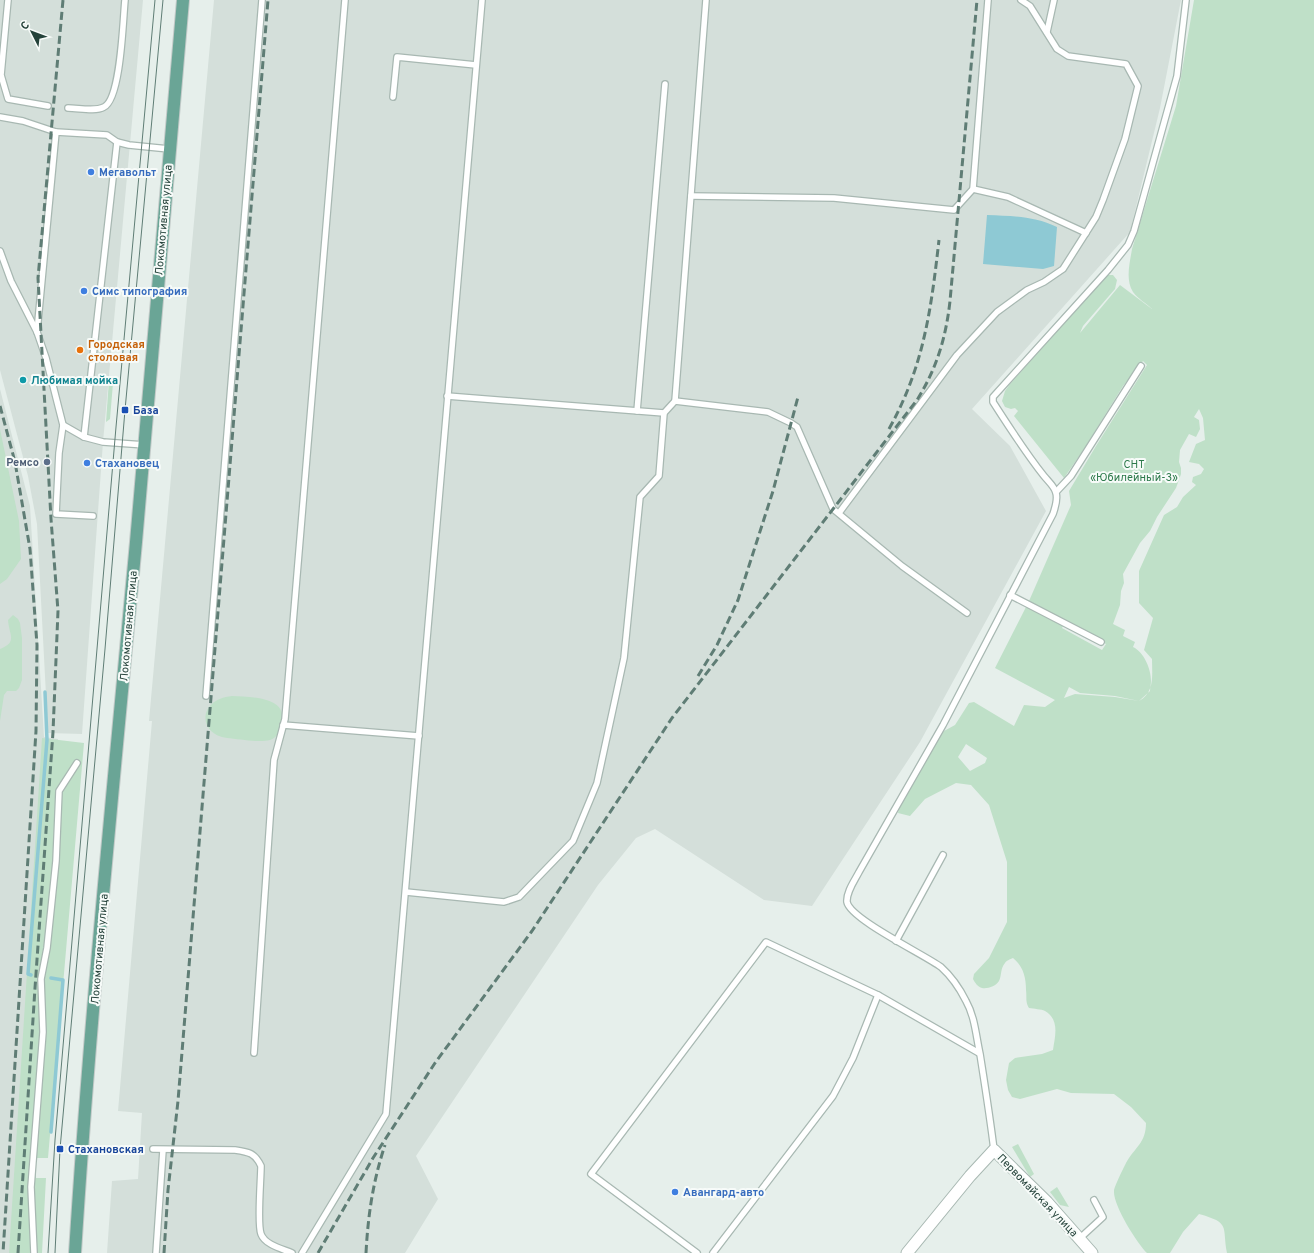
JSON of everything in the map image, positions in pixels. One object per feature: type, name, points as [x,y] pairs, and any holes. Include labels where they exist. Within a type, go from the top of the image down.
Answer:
[{"type":"main road","name":"Локомотивная улица","points":[[75,1253],[85,1094],[145,445],[169,149],[183,0]]},
{"type":"street","name":"Первомайская улица","points":[[907,1253],[970,1176],[994,1150],[1047,1202],[1092,1253]]},
{"type":"lane","points":[[8,0],[1,75],[8,100],[48,106]]},
{"type":"lane","points":[[68,108],[98,109],[105,107],[112,98],[118,75],[125,0]]},
{"type":"lane","points":[[206,696],[262,0]]},
{"type":"lane","points":[[254,1053],[274,760],[286,711],[345,0]]},
{"type":"lane","points":[[302,1253],[386,1114],[482,0]]},
{"type":"lane","points":[[406,892],[504,902],[519,897],[573,841],[597,782],[624,658],[640,497],[658,476],[664,413],[675,401],[706,0]]},
{"type":"lane","points":[[691,196],[834,198],[954,210],[973,189],[988,0]]},
{"type":"lane","points":[[839,513],[957,355],[997,312],[1027,290],[1044,282],[1063,269],[1096,217],[1125,139],[1138,86],[1126,64],[1068,56],[1057,49],[1030,6],[1021,0]]},
{"type":"lane","points":[[1047,32],[1054,0]]},
{"type":"lane","points":[[994,1150],[988,1101],[973,1017],[957,985],[941,968],[856,914],[849,907],[847,901],[849,893],[859,872],[943,725],[1053,514],[1056,504],[1056,492],[1030,458],[1007,424],[993,402],[993,397],[1108,270],[1128,245],[1134,231],[1177,76],[1186,0]]},
{"type":"lane","points":[[393,97],[397,57],[476,65]]},
{"type":"lane","points":[[637,411],[665,84]]},
{"type":"lane","points":[[0,117],[23,121],[56,132],[107,135],[117,142],[129,145],[169,149]]},
{"type":"lane","points":[[37,332],[56,132]]},
{"type":"lane","points":[[84,437],[117,142]]},
{"type":"lane","points":[[973,189],[1008,198],[1086,233]]},
{"type":"lane","points":[[0,251],[11,281],[37,332],[46,358],[63,425],[59,453],[56,514],[93,516]]},
{"type":"lane","points":[[1056,492],[1070,476],[1141,366]]},
{"type":"lane","points":[[447,396],[664,413]]},
{"type":"lane","points":[[675,401],[768,412],[797,427],[833,508],[902,566],[967,613]]},
{"type":"lane","points":[[63,425],[84,437],[103,442],[145,445]]},
{"type":"lane","points":[[1010,595],[1101,642]]},
{"type":"lane","points":[[283,725],[419,736]]},
{"type":"lane","points":[[34,1253],[31,1187],[43,1032],[40,979],[46,948],[56,861],[59,791],[77,763]]},
{"type":"lane","points":[[896,940],[944,855]]},
{"type":"lane","points":[[697,1253],[592,1174],[766,942],[878,995],[979,1053]]},
{"type":"lane","points":[[713,1253],[833,1096],[853,1058],[878,995]]},
{"type":"lane","points":[[153,1149],[248,1151],[257,1158],[261,1166],[261,1235],[269,1243],[292,1253]]},
{"type":"lane","points":[[156,1253],[163,1150]]},
{"type":"lane","points":[[1079,1239],[1103,1217],[1094,1200]]},
{"type":"shaded area","points":[[0,0],[143,0],[103,442],[82,734],[48,733],[37,524],[28,476],[0,370]]},
{"type":"shaded area","points":[[214,0],[1181,0],[1160,108],[1130,232],[972,409],[1010,446],[1046,511],[920,742],[812,906],[764,900],[655,829],[636,838],[598,885],[416,1156],[438,1199],[405,1253],[107,1253],[112,1181],[138,1179],[142,1113],[118,1111],[152,721],[149,721]]},
{"type":"shaded area","points":[[0,389],[30,506],[44,737],[58,739],[22,1253],[0,1253]]},
{"type":"green space","name":"СНТ «Юбилейный-3»","points":[[1194,0],[1314,0],[1314,1253],[1227,1253],[1224,1231],[1221,1223],[1199,1214],[1183,1232],[1170,1253],[1147,1253],[1137,1241],[1121,1214],[1117,1205],[1114,1191],[1126,1163],[1142,1140],[1146,1130],[1146,1123],[1131,1107],[1114,1094],[1071,1093],[1057,1089],[1020,1099],[1012,1097],[1008,1090],[1006,1080],[1009,1063],[1015,1058],[1042,1054],[1053,1050],[1055,1024],[1050,1015],[1045,1011],[1029,1008],[1023,972],[1013,958],[1003,965],[999,981],[994,986],[987,988],[979,987],[973,979],[974,974],[989,958],[1007,922],[1007,862],[989,805],[971,785],[956,783],[925,799],[910,816],[898,813],[900,802],[939,738],[944,731],[955,725],[969,703],[974,702],[1014,726],[1024,705],[1045,707],[1055,700],[995,668],[1026,607],[1063,626],[1062,628],[1102,650],[1106,644],[1029,601],[1071,505],[1069,491],[1147,365],[1143,361],[1123,386],[1064,478],[1014,416],[1018,411],[1015,408],[1011,409],[1005,407],[1002,401],[1005,391],[1010,384],[1107,275],[1113,275],[1117,280],[1115,289],[1083,326],[1080,333],[1120,285],[1152,309],[1137,297],[1129,282],[1129,265],[1132,249],[1176,106]],"holes":[[[1199,409],[1203,418],[1205,440],[1196,444],[1189,462],[1199,464],[1204,469],[1201,474],[1193,477],[1192,482],[1196,485],[1183,497],[1177,507],[1164,515],[1139,571],[1139,603],[1153,618],[1144,650],[1152,659],[1152,683],[1150,687],[1151,676],[1144,657],[1137,649],[1133,647],[1135,642],[1123,636],[1125,630],[1113,624],[1120,605],[1121,591],[1124,583],[1123,574],[1140,543],[1150,531],[1157,517],[1176,488],[1181,474],[1179,462],[1180,450],[1189,434],[1196,437],[1200,429],[1199,420],[1194,417]],[[1069,687],[1080,693],[1115,696],[1139,701],[1115,697],[1075,694],[1064,698]],[[966,744],[987,758],[985,763],[970,771],[958,757]]]},
{"type":"green space","points":[[109,380],[113,383],[110,419],[106,422]]},
{"type":"green space","points":[[0,429],[19,521],[21,559],[7,579],[0,584]]},
{"type":"green space","points":[[13,615],[20,623],[22,638],[22,680],[16,691],[7,691],[4,695],[0,721],[0,649],[9,644],[11,641],[8,620]]},
{"type":"green space","points":[[232,696],[258,698],[275,704],[280,709],[283,716],[281,726],[276,736],[265,741],[227,738],[217,735],[210,730],[206,724],[208,710],[213,703]]},
{"type":"green space","points":[[42,738],[84,743],[48,1158],[36,1158],[36,1178],[46,1178],[42,1253],[9,1253]]},
{"type":"green space","points":[[1018,1144],[1034,1174],[1030,1177],[1012,1147]]},
{"type":"green space","points":[[1057,1187],[1069,1207],[1060,1205],[1050,1192]]},
{"type":"water","points":[[987,215],[1014,216],[1048,223],[1057,227],[1054,266],[1043,269],[983,264]]},
{"type":"waterway","points":[[31,975],[28,974],[47,740],[45,692]]},
{"type":"waterway","points":[[51,978],[63,980],[51,1132]]},
{"type":"tram line","points":[[48,1253],[55,1140],[116,427],[155,0]]},
{"type":"tram line","points":[[55,1253],[60,1149],[125,410],[163,0]]},
{"type":"railway","points":[[18,1253],[53,732],[58,611],[51,519],[38,278],[63,0]]},
{"type":"railway","points":[[164,1253],[168,1190],[178,1101],[268,0]]},
{"type":"railway","points":[[318,1253],[373,1158],[435,1063],[532,931],[672,718],[917,400],[924,388],[940,352],[950,301],[977,0]]},
{"type":"railway","points":[[889,429],[901,406],[918,360],[929,314],[939,240]]},
{"type":"railway","points":[[698,676],[717,645],[738,600],[773,491],[798,397]]},
{"type":"railway","points":[[0,406],[15,462],[30,549],[37,645],[36,731],[3,1253]]},
{"type":"railway","points":[[366,1253],[372,1198],[377,1172],[385,1145]]},
{"type":"place","name":"Мегавольт","points":[[91,172]]},
{"type":"place","name":"Симс типография","points":[[84,291]]},
{"type":"place","name":"Городская столовая","points":[[80,350]]},
{"type":"place","name":"Любимая мойка","points":[[23,380]]},
{"type":"place","name":"База","points":[[125,410]]},
{"type":"place","name":"Ремсо","points":[[47,462]]},
{"type":"place","name":"Стахановец","points":[[87,463]]},
{"type":"place","name":"Стахановская","points":[[60,1149]]},
{"type":"place","name":"Авангард-авто","points":[[675,1192]]}]
